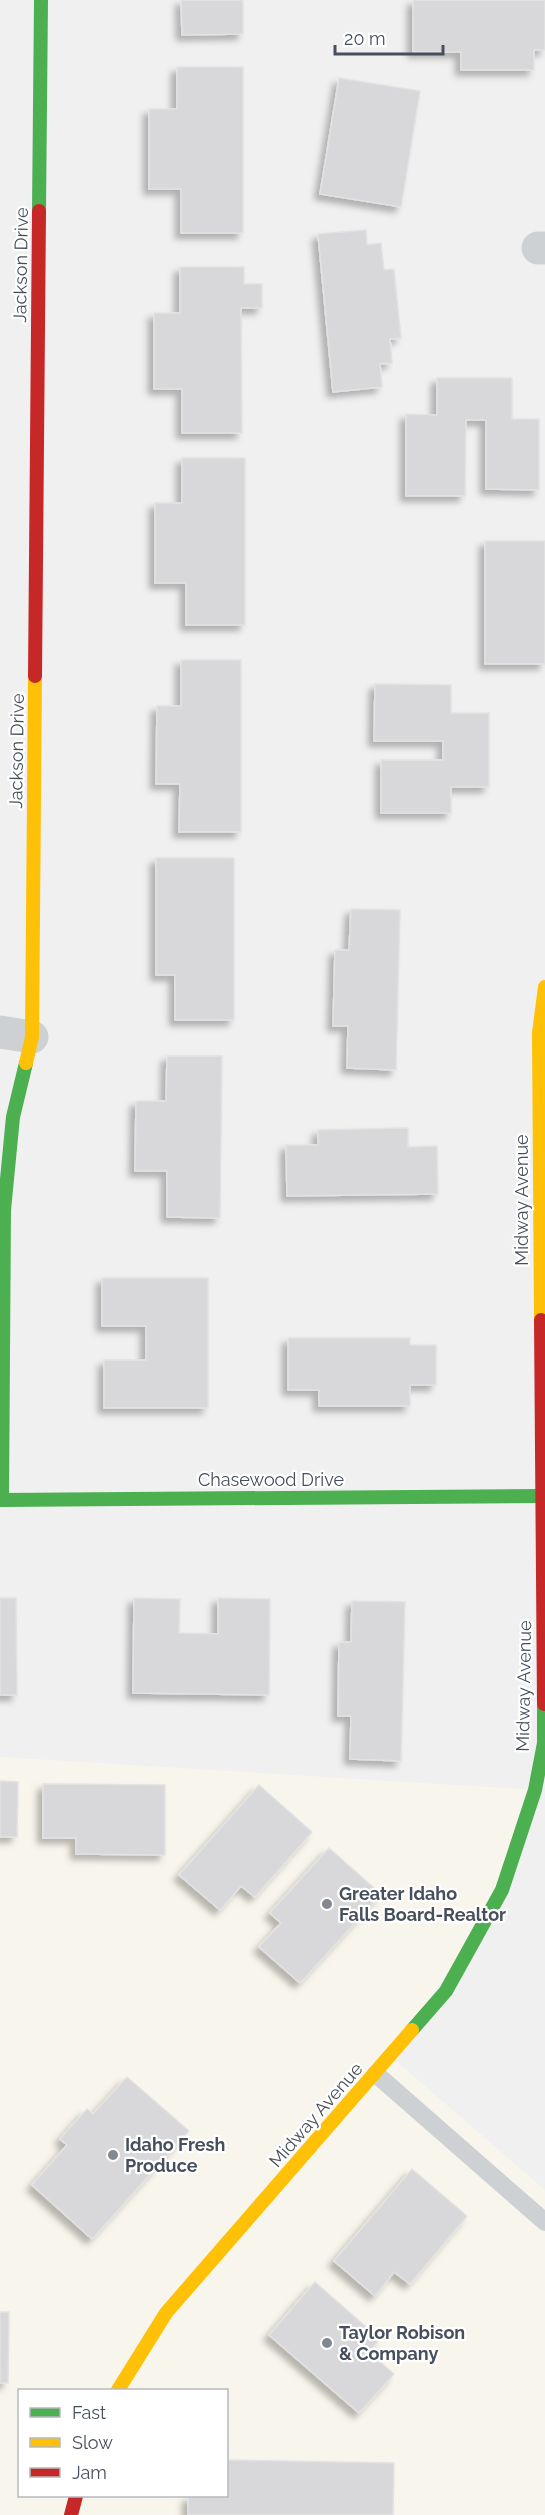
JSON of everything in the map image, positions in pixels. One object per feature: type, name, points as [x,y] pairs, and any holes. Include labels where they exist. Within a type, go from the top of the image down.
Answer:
[{"type":"street","name":"Jackson Drive","points":[[1,1500],[4,1210],[13,1117],[32,1036],[41,0]]},
{"type":"street","name":"Midway Avenue","points":[[119,2389],[166,2313],[446,1991],[502,1890],[540,1789],[544,1743],[539,1033],[545,987]]},
{"type":"street","points":[[0,1032],[32,1036]]},
{"type":"street","name":"Chasewood Drive","points":[[1,1500],[543,1497]]},
{"type":"street","points":[[70,2515],[76,2497]]},
{"type":"lane","points":[[376,2074],[545,2222]]},
{"type":"shaded area","points":[[0,1757],[535,1790],[502,1890],[391,2057],[545,2190],[545,2515],[0,2515]]},
{"type":"building","points":[[181,0],[243,0],[243,34],[182,35]]},
{"type":"building","points":[[413,0],[545,0],[545,50],[534,50],[534,70],[461,70],[461,52],[413,52]]},
{"type":"building","points":[[177,67],[243,67],[243,233],[181,233],[181,189],[149,189],[149,109],[177,109]]},
{"type":"building","points":[[339,78],[420,91],[401,207],[320,194]]},
{"type":"building","points":[[366,230],[367,245],[381,243],[384,270],[394,269],[401,338],[390,339],[392,363],[380,364],[382,387],[333,392],[318,234]]},
{"type":"building","points":[[180,267],[244,267],[244,284],[262,284],[262,308],[241,308],[242,433],[182,433],[182,389],[154,389],[154,313],[180,313]]},
{"type":"building","points":[[437,378],[512,378],[512,419],[539,419],[539,490],[486,489],[486,420],[466,420],[465,496],[406,496],[406,414],[437,415]]},
{"type":"building","points":[[182,458],[245,458],[245,625],[186,625],[186,583],[155,583],[155,503],[182,503]]},
{"type":"building","points":[[485,541],[545,541],[545,664],[485,664]]},
{"type":"building","points":[[181,660],[241,660],[241,832],[179,832],[180,784],[156,784],[157,706],[181,706]]},
{"type":"building","points":[[375,684],[451,685],[451,713],[489,713],[489,787],[451,787],[451,813],[381,813],[381,760],[443,760],[443,741],[374,741]]},
{"type":"building","points":[[156,858],[234,858],[234,1020],[175,1020],[175,975],[156,975]]},
{"type":"building","points":[[351,909],[400,910],[396,1070],[347,1068],[348,1026],[333,1026],[335,950],[349,950]]},
{"type":"building","points":[[167,1056],[222,1056],[220,1218],[167,1217],[167,1171],[135,1171],[136,1101],[166,1101]]},
{"type":"building","points":[[408,1128],[408,1147],[437,1146],[438,1194],[287,1196],[286,1145],[318,1145],[318,1130]]},
{"type":"building","points":[[102,1278],[208,1278],[208,1408],[104,1408],[104,1360],[146,1360],[146,1326],[102,1326]]},
{"type":"building","points":[[288,1338],[410,1338],[410,1345],[436,1345],[436,1385],[410,1385],[410,1406],[319,1406],[319,1390],[288,1390]]},
{"type":"building","points":[[0,1598],[16,1598],[17,1695],[0,1695]]},
{"type":"building","points":[[134,1598],[180,1599],[179,1633],[218,1634],[218,1598],[270,1599],[269,1695],[133,1693]]},
{"type":"building","points":[[352,1601],[405,1602],[401,1761],[350,1759],[351,1716],[338,1716],[339,1642],[351,1642]]},
{"type":"building","points":[[0,1781],[18,1782],[17,1837],[0,1837]]},
{"type":"building","points":[[43,1784],[165,1785],[165,1855],[76,1854],[76,1838],[43,1838]]},
{"type":"building","points":[[259,1785],[312,1832],[255,1897],[241,1886],[220,1910],[179,1875]]},
{"type":"building","points":[[329,1848],[381,1894],[300,1983],[259,1947],[281,1923],[270,1913]]},
{"type":"building","points":[[127,2077],[189,2131],[92,2239],[32,2185],[67,2145],[60,2139],[87,2109],[93,2114]]},
{"type":"building","points":[[412,2169],[467,2216],[410,2284],[394,2272],[375,2296],[334,2261]]},
{"type":"building","points":[[315,2282],[380,2339],[369,2352],[394,2374],[359,2413],[269,2335]]},
{"type":"building","points":[[0,2312],[9,2312],[8,2383],[0,2383]]},
{"type":"building","points":[[228,2460],[394,2463],[393,2515],[188,2515],[188,2497],[228,2497]]},
{"type":"traffic: fast","points":[[39,211],[41,0]]},
{"type":"traffic: fast","points":[[2,1500],[4,1210],[13,1117],[26,1063]]},
{"type":"traffic: fast","points":[[0,1500],[542,1496]]},
{"type":"traffic: fast","points":[[412,2030],[446,1991],[502,1890],[535,1790],[544,1743],[544,1704]]},
{"type":"traffic: slow","points":[[26,1063],[32,1037],[35,676]]},
{"type":"traffic: slow","points":[[541,1320],[539,1033],[545,987]]},
{"type":"traffic: slow","points":[[119,2389],[166,2313],[412,2030]]},
{"type":"traffic: jam","points":[[35,676],[39,211]]},
{"type":"traffic: jam","points":[[541,1320],[544,1704]]},
{"type":"traffic: jam","points":[[71,2515],[76,2497]]},
{"type":"place","name":"Greater Idaho Falls Board-Realtor","points":[[327,1904]]},
{"type":"place","name":"Idaho Fresh Produce","points":[[113,2155]]},
{"type":"place","name":"Taylor Robison & Company","points":[[327,2343]]}]
